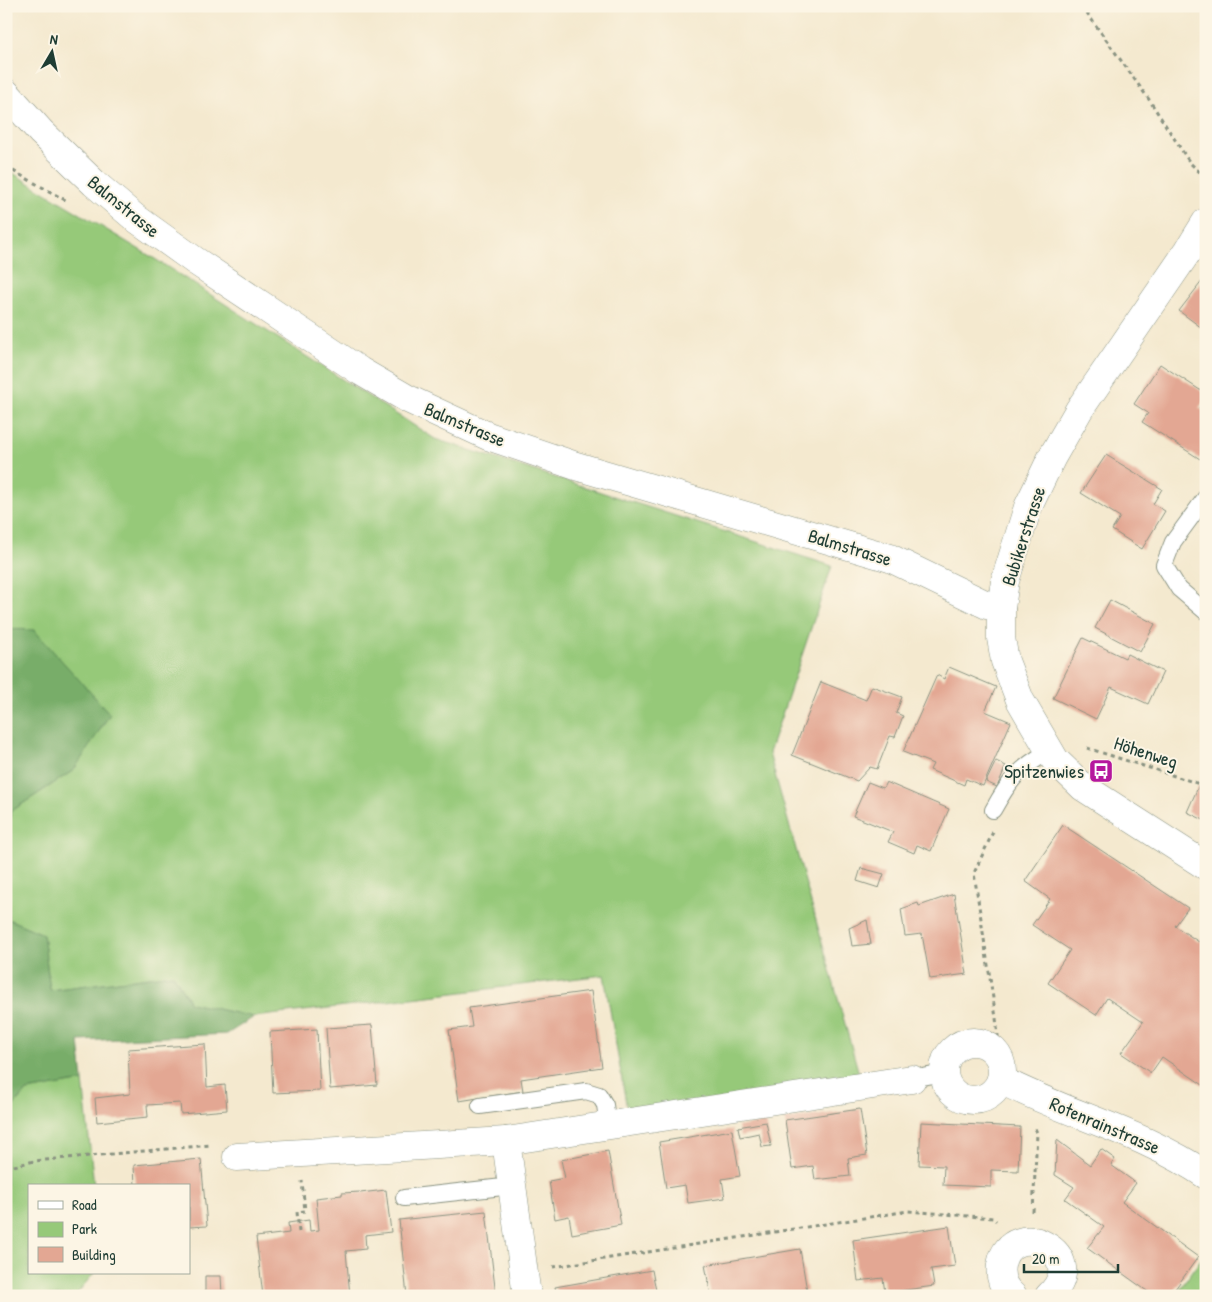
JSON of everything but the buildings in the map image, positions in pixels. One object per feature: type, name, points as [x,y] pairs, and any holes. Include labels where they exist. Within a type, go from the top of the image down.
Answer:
[{"type":"street","name":"Balmstrasse","points":[[6,93],[42,132],[94,183],[134,217],[202,266],[335,354],[408,399],[488,436],[576,466],[890,558],[987,605],[1001,608]]},
{"type":"street","name":"Bubikerstrasse","points":[[1206,222],[1079,410],[1052,456],[1028,507],[1005,581],[1001,608],[1001,638],[1005,661],[1020,700],[1048,752],[1061,768],[1084,787],[1206,866]]},
{"type":"street","points":[[965,1042],[980,1042],[993,1049],[1000,1058],[1003,1070],[1012,1086],[980,1100],[964,1100],[951,1092],[944,1078],[944,1064],[952,1050],[965,1042]]},
{"type":"street","points":[[237,1157],[506,1141],[912,1079]]},
{"type":"street","name":"Rotenrainstrasse","points":[[1012,1086],[1148,1142],[1206,1175]]},
{"type":"street","points":[[506,1141],[525,1284]]},
{"type":"street","points":[[1005,1294],[999,1274],[1002,1257],[1023,1242],[1047,1244],[1058,1256],[1062,1272],[1058,1287],[1049,1296]]},
{"type":"lane","points":[[1206,497],[1173,542],[1164,565],[1179,589],[1206,612]]},
{"type":"lane","points":[[993,810],[1008,783],[1028,763],[1048,752]]},
{"type":"lane","points":[[912,1079],[944,1073]]},
{"type":"lane","points":[[480,1106],[586,1091],[598,1095],[605,1105],[608,1126]]},
{"type":"lane","points":[[404,1198],[512,1186]]},
{"type":"path","points":[[1082,6],[1148,98],[1190,163],[1206,178]]},
{"type":"path","name":"Höhenweg","points":[[1083,749],[1088,748],[1206,786]]},
{"type":"path","points":[[993,810],[995,828],[974,873],[998,1036],[993,1049]]},
{"type":"path","points":[[1012,1086],[1037,1133],[1023,1242]]},
{"type":"path","points":[[6,1168],[34,1161],[213,1144],[237,1157]]},
{"type":"path","points":[[299,1153],[304,1211],[297,1212],[299,1232]]},
{"type":"path","points":[[525,1284],[908,1211],[993,1218],[1023,1242]]},
{"type":"green space","points":[[6,169],[155,259],[435,439],[832,566],[769,753],[861,1081],[628,1115],[604,975],[254,1017],[190,1003],[173,974],[50,990],[43,934],[8,919],[10,812],[74,770],[34,631],[6,629]]},
{"type":"green space","points":[[6,629],[34,630],[110,714],[74,770],[10,812],[8,919],[43,934],[50,990],[173,974],[190,1003],[254,1017],[227,1034],[79,1041],[83,1081],[27,1091],[6,1114]]},
{"type":"green space","points":[[83,1081],[94,1184],[28,1184],[28,1274],[93,1274],[75,1296],[6,1296],[6,1114],[27,1091]]},
{"type":"green space","points":[[1206,1252],[1206,1296],[1175,1296]]},
{"type":"place","name":"Spitzenwies","points":[[1101,771]]}]
